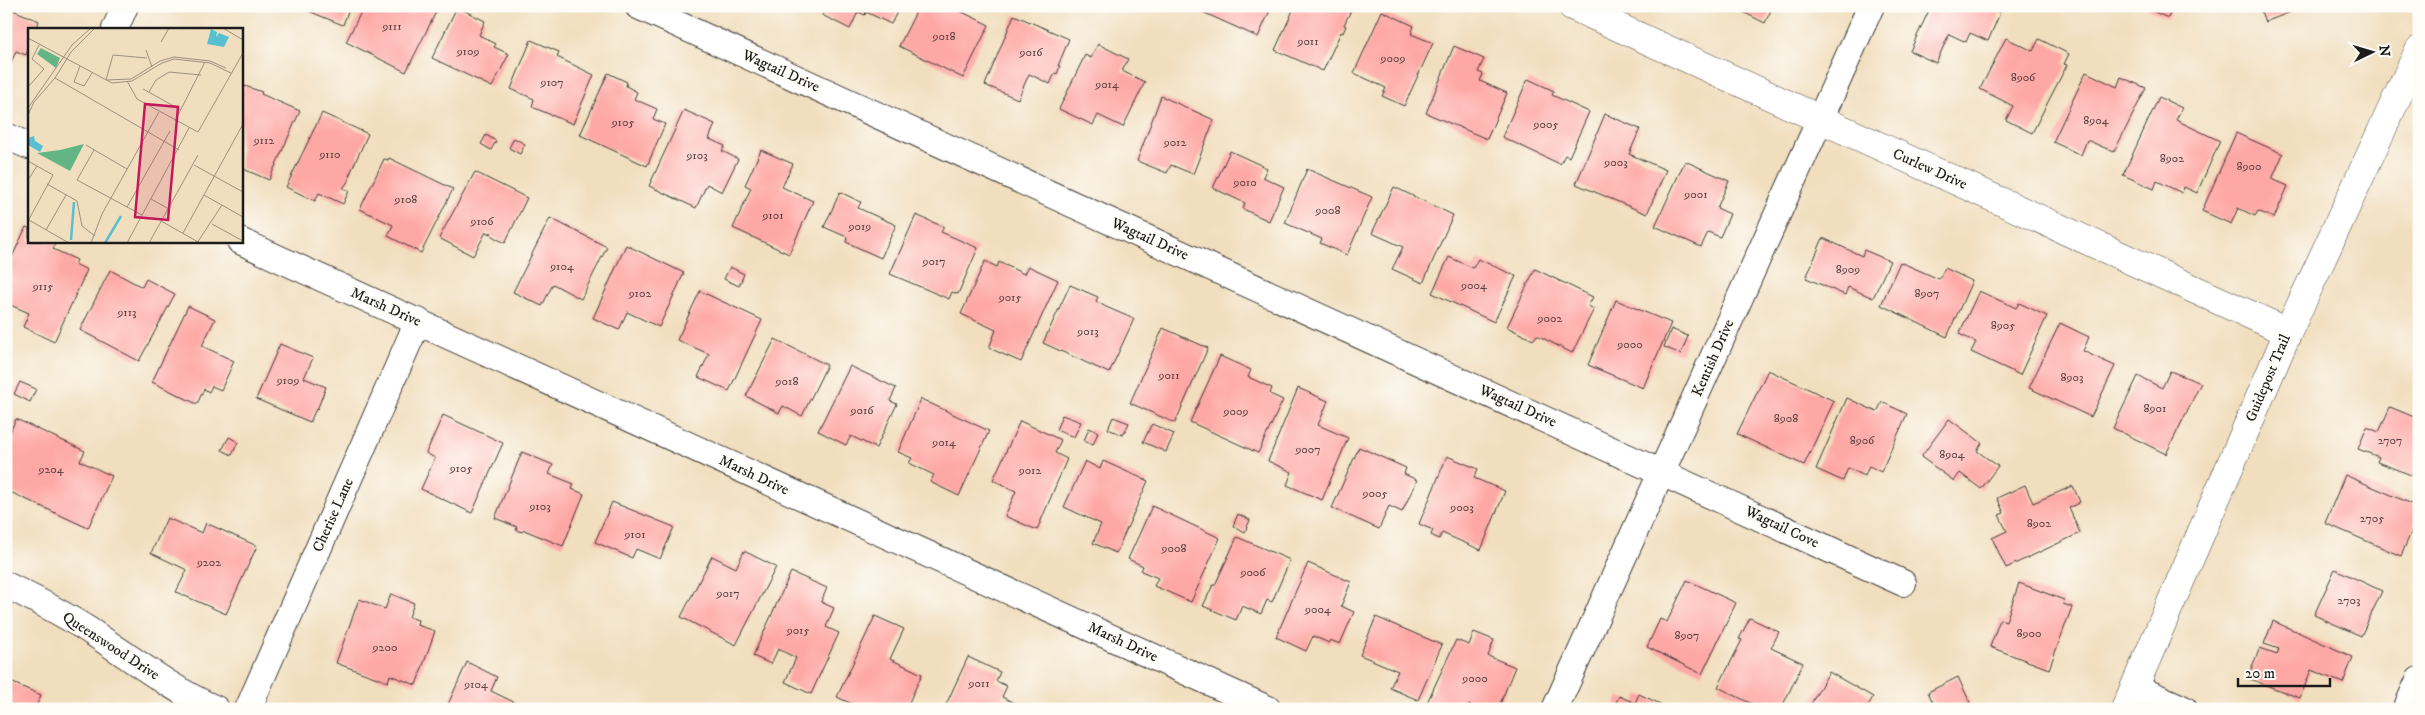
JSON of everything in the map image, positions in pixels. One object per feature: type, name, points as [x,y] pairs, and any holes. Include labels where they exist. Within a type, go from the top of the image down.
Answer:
[{"type":"street","points":[[115,28],[125,6]]},
{"type":"street","name":"Wagtail Drive","points":[[638,6],[1662,472]]},
{"type":"street","name":"Curlew Drive","points":[[1572,6],[2288,332]]},
{"type":"street","name":"Kentish Drive","points":[[1555,709],[1871,6]]},
{"type":"street","name":"Guidepost Trail","points":[[2130,698],[2288,332],[2419,50]]},
{"type":"street","points":[[6,136],[28,146]]},
{"type":"street","name":"Marsh Drive","points":[[242,242],[1268,709]]},
{"type":"street","name":"Cherise Lane","points":[[248,709],[418,321]]},
{"type":"street","name":"Wagtail Cove","points":[[1662,472],[1903,583]]},
{"type":"street","name":"Queenswood Drive","points":[[6,585],[45,604],[95,634],[193,699],[216,709]]},
{"type":"street","points":[[2406,709],[2419,680]]},
{"type":"street","points":[[2130,698],[2184,709]]},
{"type":"building","points":[[296,6],[350,6],[343,25]]},
{"type":"building","points":[[364,6],[393,6],[398,9],[399,6],[439,6],[406,72],[346,42]]},
{"type":"building","points":[[826,6],[900,6],[891,24],[866,12],[865,15],[858,12],[850,29],[822,15]]},
{"type":"building","points":[[919,6],[950,6],[989,25],[963,78],[899,46]]},
{"type":"building","points":[[1199,6],[1272,6],[1258,37],[1198,10]]},
{"type":"building","points":[[1295,6],[1352,8],[1344,25],[1346,26],[1343,33],[1341,32],[1323,71],[1275,50]]},
{"type":"building","points":[[1731,6],[1773,6],[1765,23]]},
{"type":"building","points":[[1931,6],[1986,6],[2000,13],[1988,41],[1970,33],[1966,42],[1949,34],[1936,63],[1910,51]]},
{"type":"building","points":[[2141,6],[2173,6],[2168,18]]},
{"type":"building","points":[[2259,6],[2306,6],[2265,22]]},
{"type":"building","points":[[6,7],[39,21],[36,28],[28,28],[28,50],[26,55],[16,51],[6,74]]},
{"type":"building","points":[[457,7],[485,21],[479,35],[496,44],[494,47],[509,54],[492,87],[432,58]]},
{"type":"building","points":[[1382,11],[1414,26],[1411,34],[1433,43],[1404,106],[1382,96],[1386,88],[1354,73]]},
{"type":"building","points":[[1014,15],[1069,39],[1058,66],[1060,66],[1057,74],[1055,73],[1050,84],[1029,74],[1018,99],[985,85]]},
{"type":"building","points":[[2006,38],[2033,51],[2039,39],[2069,54],[2064,64],[2067,65],[2032,133],[2006,120],[2013,106],[1980,89]]},
{"type":"building","points":[[531,40],[559,52],[557,57],[594,75],[573,124],[532,107],[534,99],[511,89]]},
{"type":"building","points":[[1098,44],[1128,59],[1122,71],[1145,82],[1123,127],[1098,115],[1093,125],[1059,109],[1085,55],[1091,58]]},
{"type":"building","points":[[1454,46],[1484,59],[1478,72],[1483,74],[1480,81],[1507,93],[1487,139],[1426,113]]},
{"type":"building","points":[[2086,72],[2117,87],[2121,77],[2146,88],[2114,152],[2087,140],[2081,155],[2053,142]]},
{"type":"building","points":[[608,73],[627,82],[626,86],[637,92],[634,99],[657,109],[653,119],[665,124],[647,166],[580,135]]},
{"type":"building","points":[[1528,79],[1554,91],[1552,95],[1589,112],[1569,157],[1565,155],[1560,164],[1502,137]]},
{"type":"building","points":[[245,86],[262,92],[261,94],[300,111],[269,180],[242,168],[242,92]]},
{"type":"building","points":[[1161,96],[1214,120],[1193,174],[1171,165],[1167,173],[1137,161]]},
{"type":"building","points":[[2159,97],[2182,108],[2176,120],[2220,141],[2197,193],[2184,187],[2182,193],[2157,181],[2154,189],[2123,175]]},
{"type":"building","points":[[684,110],[715,124],[709,139],[725,146],[722,151],[738,159],[722,192],[707,184],[696,208],[649,186]]},
{"type":"building","points":[[322,113],[368,134],[347,183],[343,188],[349,191],[343,204],[319,193],[315,201],[286,187]]},
{"type":"building","points":[[1605,114],[1640,129],[1629,154],[1666,170],[1647,214],[1576,184]]},
{"type":"building","points":[[2236,133],[2283,154],[2272,179],[2288,186],[2274,218],[2258,211],[2255,216],[2238,208],[2231,224],[2202,211]]},
{"type":"building","points":[[486,135],[496,141],[491,150],[481,144]]},
{"type":"building","points":[[514,138],[525,144],[520,154],[509,148]]},
{"type":"building","points":[[761,150],[793,164],[782,187],[813,201],[789,254],[733,228],[751,188],[745,185]]},
{"type":"building","points":[[1230,151],[1267,168],[1263,177],[1284,187],[1269,221],[1243,209],[1245,203],[1213,188]]},
{"type":"building","points":[[389,158],[453,189],[421,253],[388,236],[393,225],[360,209],[384,159],[388,160]]},
{"type":"building","points":[[1685,161],[1729,181],[1717,208],[1730,214],[1720,237],[1708,232],[1701,247],[1655,226]]},
{"type":"building","points":[[1307,169],[1372,197],[1347,255],[1320,243],[1322,239],[1285,223]]},
{"type":"building","points":[[475,172],[527,198],[505,243],[492,236],[491,232],[490,234],[486,232],[473,256],[439,238]]},
{"type":"building","points":[[1394,187],[1453,215],[1423,283],[1392,269],[1403,247],[1372,233]]},
{"type":"building","points":[[840,192],[861,202],[858,208],[896,225],[881,258],[846,242],[847,237],[824,227]]},
{"type":"building","points":[[916,215],[944,227],[941,232],[978,248],[958,294],[952,292],[949,299],[890,274]]},
{"type":"building","points":[[550,218],[607,247],[581,299],[553,284],[542,306],[513,292]]},
{"type":"building","points":[[26,227],[28,228],[28,242],[56,242],[53,249],[77,260],[75,264],[87,270],[54,342],[23,327],[29,313],[6,303],[6,270]]},
{"type":"building","points":[[1823,238],[1862,256],[1864,250],[1890,261],[1873,298],[1848,287],[1845,295],[1806,278]]},
{"type":"building","points":[[626,245],[684,273],[659,327],[627,312],[619,330],[593,318]]},
{"type":"building","points":[[1449,257],[1473,268],[1478,259],[1516,276],[1494,322],[1432,293]]},
{"type":"building","points":[[985,261],[997,267],[999,262],[1024,274],[1028,266],[1058,280],[1021,362],[989,348],[996,330],[961,314]]},
{"type":"building","points":[[1900,262],[1939,279],[1945,268],[1972,281],[1947,337],[1881,305]]},
{"type":"building","points":[[730,267],[744,274],[739,286],[724,279]]},
{"type":"building","points":[[1535,269],[1593,297],[1588,306],[1594,309],[1572,353],[1537,335],[1533,340],[1507,327]]},
{"type":"building","points":[[110,270],[142,287],[146,279],[175,294],[139,361],[80,330]]},
{"type":"building","points":[[1070,285],[1098,297],[1096,301],[1106,307],[1134,319],[1109,373],[1043,343]]},
{"type":"building","points":[[700,291],[762,320],[729,391],[698,377],[709,354],[677,340]]},
{"type":"building","points":[[1979,291],[2016,308],[2019,303],[2047,316],[2020,375],[1971,352],[1976,342],[1959,334]]},
{"type":"building","points":[[1616,300],[1671,323],[1643,388],[1588,365]]},
{"type":"building","points":[[188,306],[215,319],[202,346],[234,361],[221,390],[212,386],[209,392],[204,389],[197,404],[152,382]]},
{"type":"building","points":[[2060,323],[2089,337],[2083,351],[2115,366],[2091,417],[2029,388]]},
{"type":"building","points":[[1163,328],[1208,348],[1175,423],[1130,403]]},
{"type":"building","points":[[1671,329],[1688,336],[1681,354],[1664,347]]},
{"type":"building","points":[[775,339],[827,365],[802,416],[783,406],[779,413],[746,396]]},
{"type":"building","points":[[280,344],[313,358],[304,378],[326,387],[310,422],[256,399]]},
{"type":"building","points":[[1220,356],[1251,370],[1248,377],[1272,388],[1270,394],[1283,400],[1258,453],[1190,422]]},
{"type":"building","points":[[850,366],[896,388],[890,401],[897,404],[876,448],[851,436],[846,445],[818,431]]},
{"type":"building","points":[[1768,370],[1834,401],[1804,465],[1737,434]]},
{"type":"building","points":[[2170,371],[2201,383],[2166,454],[2113,428],[2138,376],[2162,388]]},
{"type":"building","points":[[20,382],[36,389],[30,402],[14,394]]},
{"type":"building","points":[[1298,388],[1328,401],[1318,425],[1348,438],[1322,500],[1287,485],[1292,472],[1268,461]]},
{"type":"building","points":[[1847,398],[1877,412],[1882,402],[1907,414],[1881,472],[1869,466],[1865,476],[1848,468],[1843,481],[1816,469]]},
{"type":"building","points":[[921,399],[989,431],[959,496],[930,482],[934,475],[909,463],[912,458],[898,452]]},
{"type":"building","points":[[2390,407],[2419,419],[2419,478],[2377,462],[2379,457],[2358,449],[2367,427],[2379,432]]},
{"type":"building","points":[[443,415],[503,443],[472,513],[421,489],[435,458],[426,453]]},
{"type":"building","points":[[1062,415],[1081,422],[1074,437],[1056,430]]},
{"type":"building","points":[[1113,417],[1129,423],[1123,435],[1108,429]]},
{"type":"building","points":[[16,419],[85,451],[80,461],[112,476],[88,528],[6,490],[6,441]]},
{"type":"building","points":[[1949,419],[1982,443],[1977,451],[1998,466],[1981,489],[1960,473],[1954,481],[1921,457]]},
{"type":"building","points":[[1020,421],[1061,440],[1055,453],[1067,459],[1037,530],[1005,516],[1016,491],[993,480]]},
{"type":"building","points":[[1152,424],[1174,434],[1166,452],[1143,442]]},
{"type":"building","points":[[1089,428],[1098,432],[1093,445],[1084,441]]},
{"type":"building","points":[[229,437],[238,442],[232,455],[222,450]]},
{"type":"building","points":[[1359,447],[1406,468],[1404,474],[1417,480],[1402,512],[1389,506],[1379,529],[1332,508]]},
{"type":"building","points":[[522,452],[553,465],[549,474],[574,484],[572,489],[584,494],[563,546],[524,530],[522,532],[516,530],[517,527],[495,518]]},
{"type":"building","points":[[1447,456],[1478,469],[1474,478],[1505,491],[1481,550],[1442,533],[1439,539],[1431,535],[1433,530],[1419,524]]},
{"type":"building","points":[[1085,461],[1100,469],[1103,461],[1148,481],[1116,553],[1093,543],[1101,524],[1064,507]]},
{"type":"building","points":[[2345,475],[2419,507],[2419,514],[2401,556],[2325,523]]},
{"type":"building","points":[[2025,485],[2033,503],[2073,486],[2080,502],[2069,508],[2080,533],[2006,568],[1992,538],[2007,531],[1999,515],[2004,513],[1997,498]]},
{"type":"building","points":[[612,502],[674,527],[660,559],[636,549],[632,558],[595,542]]},
{"type":"building","points":[[1152,506],[1220,538],[1191,602],[1154,586],[1158,578],[1141,571],[1143,566],[1128,559]]},
{"type":"building","points":[[1238,514],[1250,520],[1245,532],[1233,526]]},
{"type":"building","points":[[167,518],[202,533],[206,523],[257,546],[226,614],[176,592],[187,570],[151,553]]},
{"type":"building","points":[[1237,537],[1290,560],[1272,602],[1267,600],[1261,614],[1242,606],[1236,620],[1203,606]]},
{"type":"building","points":[[744,551],[776,567],[736,645],[681,617],[712,556],[736,568]]},
{"type":"building","points":[[1308,563],[1351,582],[1341,606],[1354,612],[1340,644],[1330,640],[1329,643],[1313,636],[1306,651],[1276,637]]},
{"type":"building","points":[[2335,569],[2382,591],[2361,636],[2314,615]]},
{"type":"building","points":[[791,572],[827,588],[821,602],[834,608],[826,627],[839,633],[811,694],[785,682],[796,658],[778,649],[771,664],[753,656]]},
{"type":"building","points":[[1687,580],[1736,603],[1702,674],[1647,647],[1660,619],[1667,622]]},
{"type":"building","points":[[2019,583],[2064,600],[2063,604],[2072,607],[2049,669],[1990,647],[2000,619],[2006,621]]},
{"type":"building","points":[[391,594],[414,603],[409,617],[418,620],[417,625],[435,631],[416,685],[390,675],[388,682],[336,663],[359,599],[385,609]]},
{"type":"building","points":[[875,616],[904,629],[890,659],[922,674],[906,709],[863,709],[837,697]]},
{"type":"building","points":[[1376,617],[1442,645],[1418,700],[1390,688],[1398,671],[1360,655]]},
{"type":"building","points":[[1750,618],[1779,632],[1771,648],[1803,663],[1781,709],[1762,709],[1718,687],[1742,640],[1739,639]]},
{"type":"building","points":[[2273,621],[2353,657],[2343,683],[2311,670],[2300,698],[2247,678],[2260,648],[2277,654],[2279,649],[2264,644]]},
{"type":"building","points":[[1474,632],[1494,640],[1488,656],[1515,667],[1498,709],[1478,709],[1469,705],[1467,709],[1424,709],[1456,640],[1469,645]]},
{"type":"building","points":[[968,657],[1000,672],[996,681],[1007,686],[1002,697],[1023,707],[1022,709],[944,709]]},
{"type":"building","points":[[467,662],[497,677],[491,691],[524,707],[525,704],[537,709],[446,709]]},
{"type":"building","points":[[1829,672],[1873,697],[1866,709],[1808,709]]},
{"type":"building","points":[[1958,677],[1973,709],[1936,709],[1928,692]]},
{"type":"building","points":[[6,680],[41,695],[35,709],[6,709]]},
{"type":"building","points":[[1639,694],[1671,709],[1613,709],[1619,696],[1635,703]]}]
